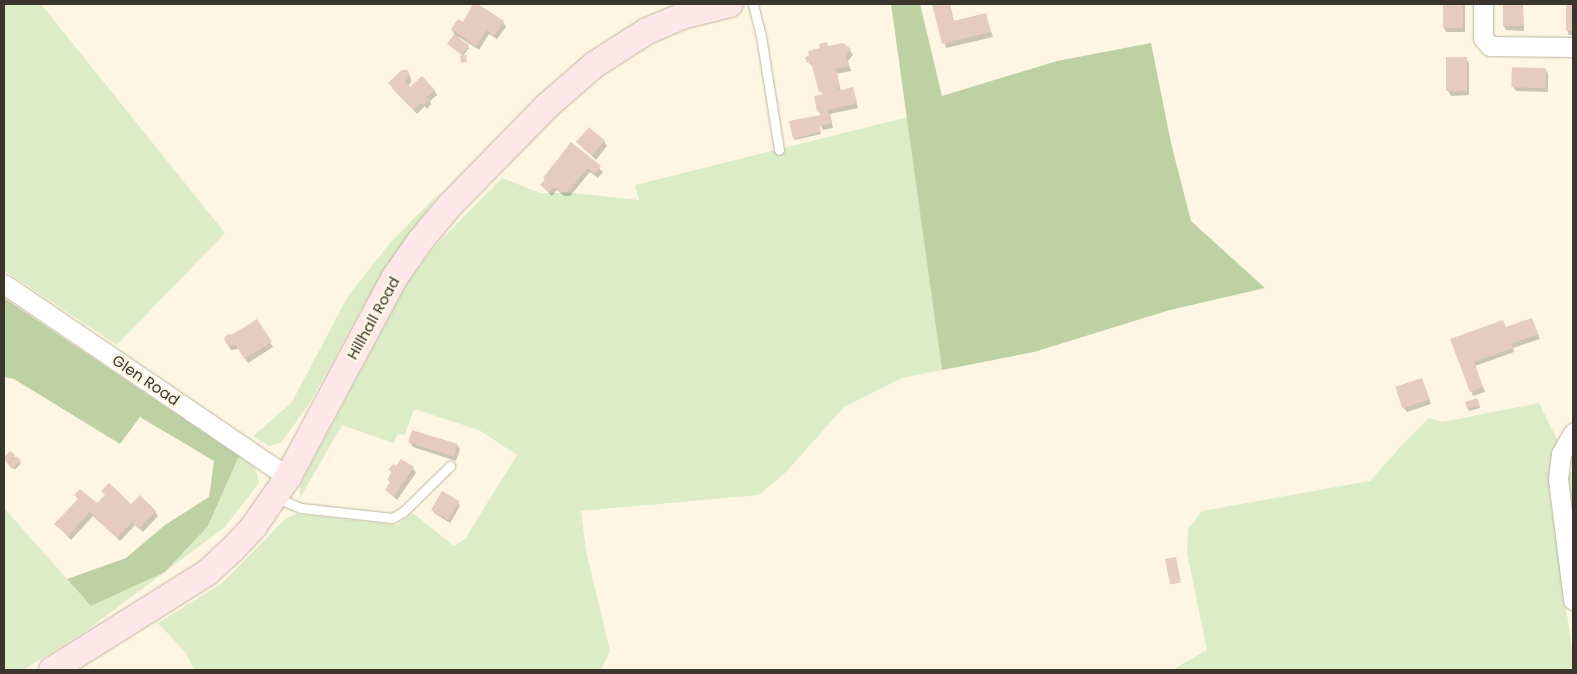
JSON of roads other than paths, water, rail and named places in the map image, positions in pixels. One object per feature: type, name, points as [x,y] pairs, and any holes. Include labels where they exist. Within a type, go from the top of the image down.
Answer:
[{"type":"main road","name":"Hillhall Road","points":[[52,670],[208,572],[232,550],[281,487],[395,277],[451,204],[546,106],[594,65],[647,31],[685,15],[730,4]]},
{"type":"street","points":[[1483,4],[1483,38],[1490,46],[1573,47]]},
{"type":"street","name":"Glen Road","points":[[4,284],[281,487]]},
{"type":"street","points":[[1573,433],[1561,454],[1558,479],[1573,600]]},
{"type":"lane","points":[[753,4],[761,36],[779,150]]},
{"type":"lane","points":[[281,487],[302,508],[392,518],[403,512],[450,466]]}]
